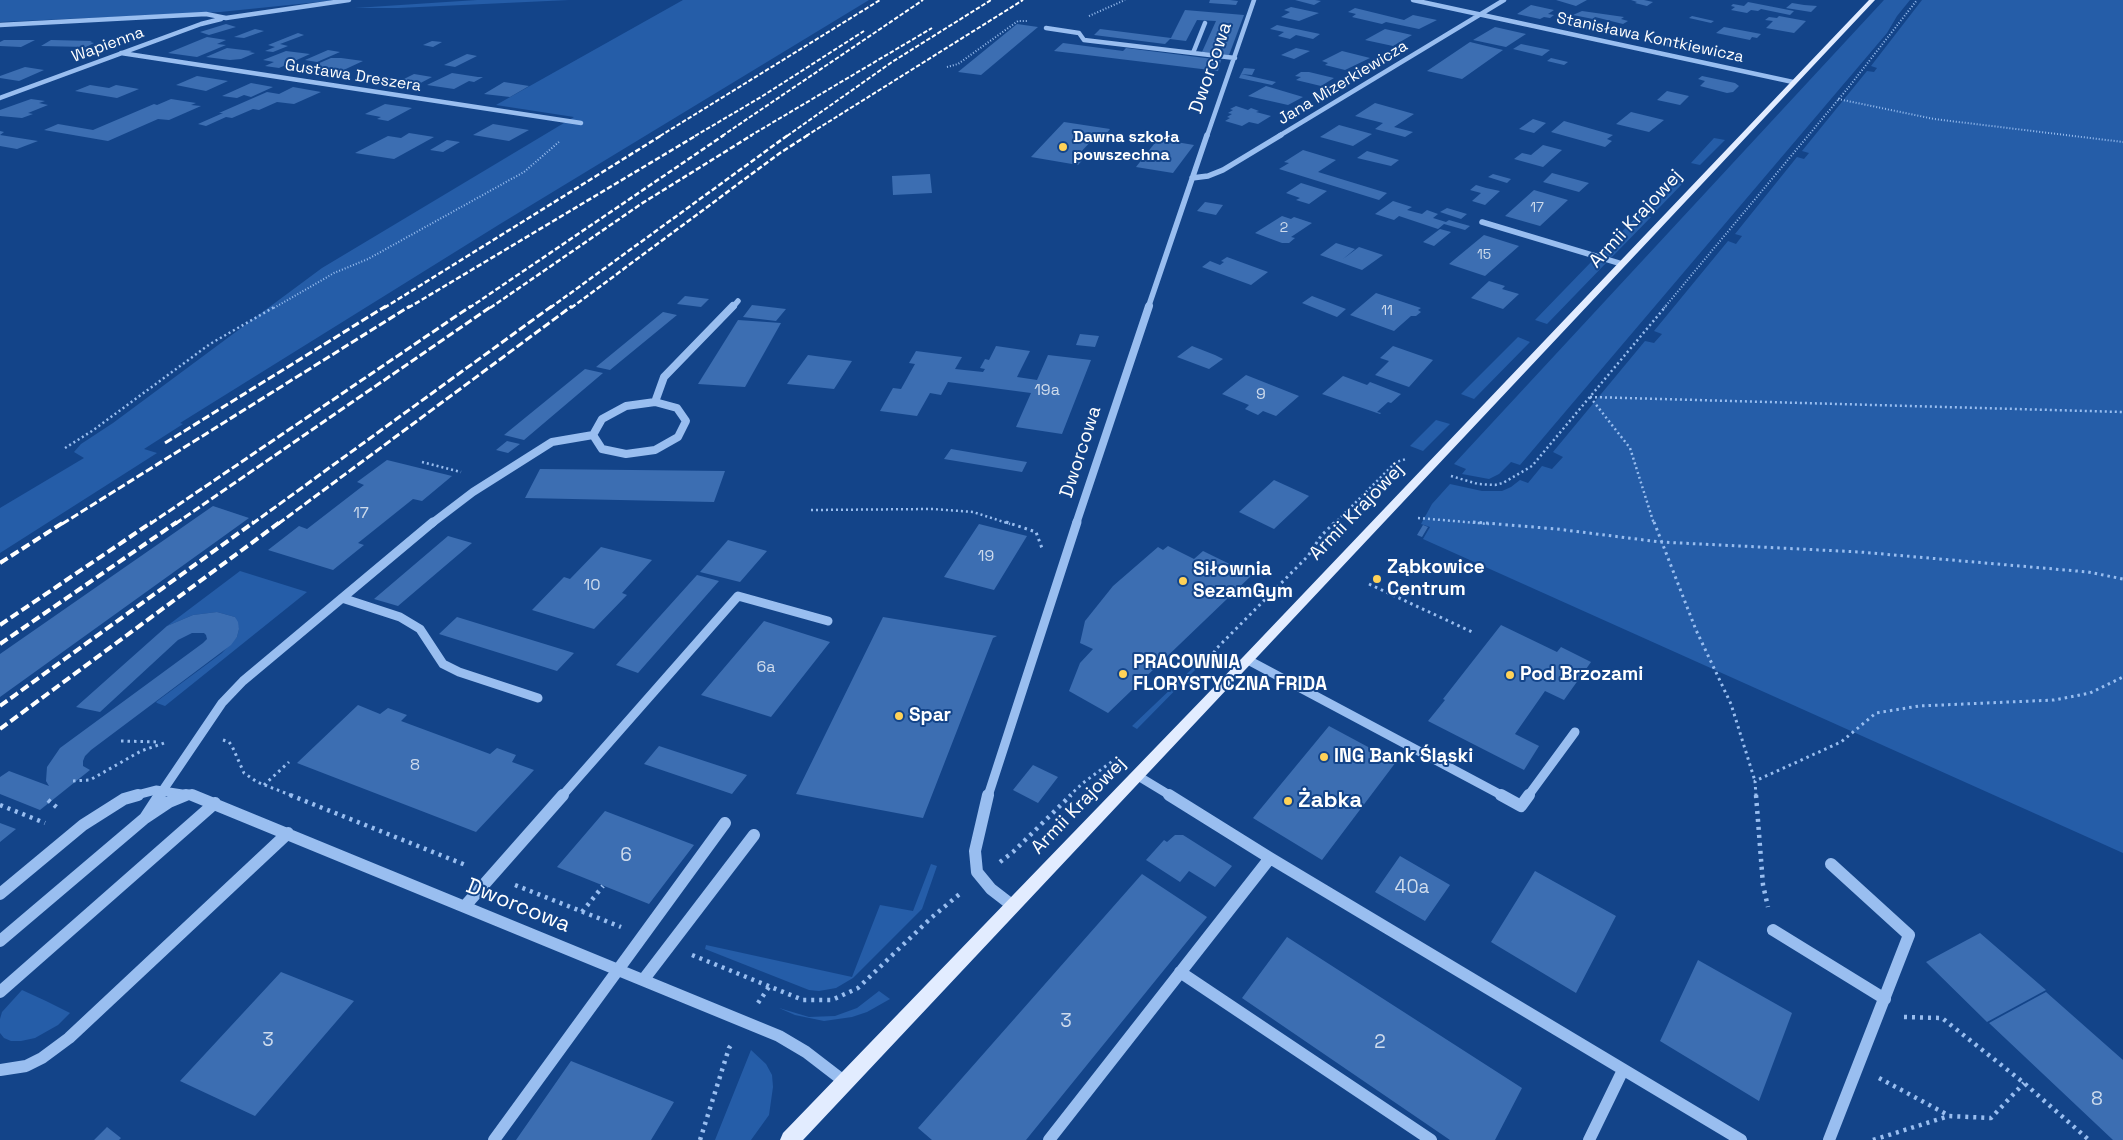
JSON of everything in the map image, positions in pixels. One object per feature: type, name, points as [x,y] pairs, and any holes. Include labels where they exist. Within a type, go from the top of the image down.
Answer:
[{"type":"main road","name":"Armii Krajowej","points":[[790,1140],[1138,776],[1872,0]]},
{"type":"street","points":[[0,25],[206,14],[226,18],[349,0]]},
{"type":"street","name":"Dworcowa","points":[[1013,906],[980,878],[977,872],[975,851],[985,806],[1065,558],[1192,178],[1254,0]]},
{"type":"street","name":"Stanisława Kontkiewicza","points":[[1413,0],[1793,82]]},
{"type":"street","name":"Jana Mizerkiewicza","points":[[1192,178],[1208,176],[1224,170],[1504,0]]},
{"type":"street","name":"Wapienna","points":[[0,98],[201,24],[226,18]]},
{"type":"street","points":[[1192,53],[1205,23]]},
{"type":"street","points":[[1046,28],[1079,33],[1084,40],[1235,58]]},
{"type":"street","name":"Gustawa Dreszera","points":[[121,54],[581,123]]},
{"type":"street","points":[[1482,222],[1622,264]]},
{"type":"street","points":[[654,402],[664,377],[738,301]]},
{"type":"street","points":[[654,402],[677,408],[686,421],[678,437],[655,450],[626,454],[615,453],[602,449],[593,435],[602,419],[626,406],[654,402]]},
{"type":"street","points":[[145,818],[231,692],[437,519],[483,486],[552,442],[593,435]]},
{"type":"street","points":[[465,906],[738,596],[828,621]]},
{"type":"street","points":[[342,598],[400,617],[420,630],[443,664],[460,672],[538,698]]},
{"type":"street","points":[[1248,660],[1521,806],[1575,732]]},
{"type":"street","points":[[1138,776],[1270,858],[1741,1140]]},
{"type":"street","name":"Dworcowa","points":[[0,894],[104,810],[135,794],[156,790],[189,794],[288,832],[779,1036],[799,1048],[845,1082]]},
{"type":"street","points":[[0,941],[145,818],[169,802],[189,794]]},
{"type":"street","points":[[0,992],[215,803]]},
{"type":"street","points":[[494,1140],[725,823]]},
{"type":"street","points":[[0,1070],[26,1066],[42,1058],[69,1038],[288,832]]},
{"type":"street","points":[[644,979],[754,835]]},
{"type":"street","points":[[1050,1139],[1270,858]]},
{"type":"street","points":[[1829,1140],[1909,935],[1831,864]]},
{"type":"street","points":[[1773,930],[1885,999]]},
{"type":"street","points":[[1180,972],[1431,1140]]},
{"type":"street","points":[[1589,1140],[1623,1070]]},
{"type":"path","points":[[1069,31],[1073,26],[1086,18],[1125,0]]},
{"type":"path","points":[[1445,474],[1478,484],[1490,485],[1503,483],[1532,466],[1893,33],[1917,0]]},
{"type":"path","points":[[947,67],[958,64],[1018,21],[1032,22],[1046,28]]},
{"type":"path","points":[[1838,99],[1934,119],[2123,142]]},
{"type":"path","points":[[65,448],[92,431],[210,344],[334,274],[368,259],[524,172],[581,123]]},
{"type":"path","points":[[1590,397],[2123,412]]},
{"type":"path","points":[[1590,397],[1630,448],[1660,542],[1696,630],[1732,704],[1755,781],[1763,885],[1773,930]]},
{"type":"path","points":[[1216,648],[1308,556],[1321,536],[1396,462],[1401,459],[1409,460]]},
{"type":"path","points":[[422,462],[462,472]]},
{"type":"path","points":[[811,510],[933,509],[973,512],[1036,532],[1043,551],[1065,558]]},
{"type":"path","points":[[1418,518],[1557,529],[1660,542],[1860,552],[2088,572],[2123,579]]},
{"type":"path","points":[[1369,584],[1472,632]]},
{"type":"path","points":[[1755,781],[1841,742],[1876,713],[1919,706],[2054,700],[2090,692],[2123,677]]},
{"type":"path","points":[[73,781],[90,780],[141,751],[166,742],[121,741]]},
{"type":"path","points":[[1013,852],[1083,782],[1108,767],[1120,755]]},
{"type":"path","points":[[264,785],[289,762]]},
{"type":"path","points":[[48,800],[60,810]]},
{"type":"path","points":[[0,805],[45,823]]},
{"type":"path","points":[[582,912],[603,886]]},
{"type":"path","points":[[742,975],[769,987],[811,1001],[832,1000],[841,997],[866,981],[941,909]]},
{"type":"path","points":[[759,1002],[769,987]]},
{"type":"path","points":[[1878,1017],[1942,1018],[2024,1083],[2089,1140]]},
{"type":"path","points":[[700,1140],[732,1042]]},
{"type":"path","points":[[1858,1068],[1949,1116]]},
{"type":"path","points":[[1873,1140],[1949,1116],[1991,1118],[2024,1083]]},
{"type":"shaded area","points":[[0,0],[338,0],[220,12],[0,22]]},
{"type":"shaded area","points":[[477,0],[569,0],[398,8],[355,8]]},
{"type":"shaded area","points":[[683,0],[869,0],[500,224],[180,423],[183,424],[144,449],[157,453],[0,553],[0,508],[84,458],[74,452],[81,444],[113,423],[322,268],[574,117],[496,105]]},
{"type":"shaded area","points":[[1884,0],[1910,0],[1897,16],[1887,33],[1520,465],[1511,462],[1499,474],[1489,479],[1462,474],[1466,469],[1454,464]]},
{"type":"shaded area","points":[[1922,0],[2123,0],[2123,853],[1423,539],[1430,527],[1421,524],[1432,504],[1450,484],[1482,491],[1502,491],[1520,480],[1528,483],[1542,466],[1552,469],[1563,457],[1553,452],[1645,341],[1654,343],[1662,334],[1654,331],[1728,241],[1736,244],[1742,236],[1735,234],[1797,157],[1804,159],[1809,153],[1802,151],[1867,71],[1874,72],[1877,68],[1871,66]]},
{"type":"shaded area","points":[[1714,138],[1725,140],[1700,165],[1691,163]]},
{"type":"shaded area","points":[[1674,179],[1685,181],[1654,213],[1644,209]]},
{"type":"shaded area","points":[[1639,214],[1651,217],[1612,257],[1600,254]]},
{"type":"shaded area","points":[[1594,259],[1606,263],[1547,324],[1535,320]]},
{"type":"shaded area","points":[[1518,337],[1530,342],[1474,399],[1461,394]]},
{"type":"shaded area","points":[[1436,420],[1450,424],[1423,451],[1410,446]]},
{"type":"shaded area","points":[[240,571],[307,592],[165,706],[157,703],[222,653],[237,637],[239,629],[235,617],[217,612],[193,615],[167,626]]},
{"type":"shaded area","points":[[1195,666],[1197,668],[1137,729],[1132,726]]},
{"type":"shaded area","points":[[931,864],[937,866],[922,909],[853,978],[836,988],[819,991],[809,990],[705,949],[706,945],[852,977],[880,905],[913,911]]},
{"type":"shaded area","points":[[22,990],[70,1013],[58,1025],[35,1038],[11,1041],[4,1038],[0,1033],[2,1012]]},
{"type":"shaded area","points":[[879,991],[890,999],[867,1012],[852,1017],[824,1021],[795,1015],[779,1008],[809,1017],[835,1016],[857,1008]]},
{"type":"shaded area","points":[[751,1050],[766,1064],[772,1075],[773,1087],[769,1115],[751,1140],[715,1140]]},
{"type":"building","points":[[1210,0],[1238,1],[1236,5],[1209,3]]},
{"type":"building","points":[[1295,0],[1315,0],[1321,1],[1314,5]]},
{"type":"building","points":[[1556,0],[1587,0],[1576,6]]},
{"type":"building","points":[[1631,0],[1644,0],[1653,2],[1647,6]]},
{"type":"building","points":[[1748,2],[1794,11],[1790,15],[1761,9],[1758,11],[1751,10],[1747,13],[1731,10],[1735,7],[1731,6],[1733,4],[1744,6]]},
{"type":"building","points":[[1792,3],[1817,6],[1811,12],[1786,8]]},
{"type":"building","points":[[1531,5],[1554,10],[1548,14],[1554,15],[1550,18],[1544,17],[1540,19],[1517,14]]},
{"type":"building","points":[[1291,7],[1319,13],[1299,21],[1281,17],[1290,12],[1284,10]]},
{"type":"building","points":[[1355,8],[1404,20],[1413,15],[1437,20],[1419,29],[1386,22],[1382,24],[1352,17],[1356,14],[1348,12]]},
{"type":"building","points":[[1185,10],[1244,15],[1229,55],[1202,52],[1216,21],[1197,20],[1186,41],[1170,39],[1165,44],[1094,35],[1100,29],[1171,38]]},
{"type":"building","points":[[1582,11],[1624,17],[1621,19],[1628,21],[1623,24],[1595,17],[1593,19],[1573,15]]},
{"type":"building","points":[[1692,16],[1714,21],[1711,23],[1689,18]]},
{"type":"building","points":[[1779,16],[1806,21],[1794,33],[1766,28],[1773,21],[1765,20],[1769,17],[1777,18]]},
{"type":"building","points":[[1576,18],[1602,26],[1594,31],[1566,25]]},
{"type":"building","points":[[226,24],[236,27],[209,35],[200,32]]},
{"type":"building","points":[[1017,24],[1038,27],[981,75],[958,72]]},
{"type":"building","points":[[1277,25],[1320,34],[1313,39],[1296,35],[1290,39],[1278,36],[1284,32],[1270,29]]},
{"type":"building","points":[[1495,27],[1526,34],[1506,47],[1473,40]]},
{"type":"building","points":[[1724,27],[1761,34],[1757,38],[1752,37],[1750,40],[1716,33]]},
{"type":"building","points":[[255,29],[264,31],[244,38],[234,37]]},
{"type":"building","points":[[1385,29],[1412,35],[1393,46],[1365,40]]},
{"type":"building","points":[[298,33],[304,35],[280,44],[288,46],[273,52],[265,51],[275,47],[268,45]]},
{"type":"building","points":[[1658,35],[1690,42],[1685,46],[1679,45],[1675,48],[1650,43]]},
{"type":"building","points":[[207,37],[226,40],[217,44],[226,45],[197,57],[168,53]]},
{"type":"building","points":[[4,40],[35,40],[21,47],[0,46],[0,42]]},
{"type":"building","points":[[51,40],[92,41],[90,42],[94,43],[86,47],[41,46]]},
{"type":"building","points":[[432,41],[442,42],[433,47],[423,45]]},
{"type":"building","points":[[1470,42],[1503,50],[1462,79],[1427,71]]},
{"type":"building","points":[[1063,43],[1123,51],[1126,48],[1221,60],[1218,71],[1054,51]]},
{"type":"building","points":[[1521,44],[1550,50],[1542,56],[1513,49]]},
{"type":"building","points":[[227,48],[255,53],[241,59],[230,60],[206,57]]},
{"type":"building","points":[[1296,48],[1310,51],[1294,59],[1281,55]]},
{"type":"building","points":[[328,50],[340,52],[317,62],[305,60]]},
{"type":"building","points":[[286,51],[310,54],[279,68],[265,66],[274,62],[263,60]]},
{"type":"building","points":[[1342,51],[1370,58],[1345,70],[1325,65],[1328,63],[1322,61]]},
{"type":"building","points":[[467,54],[477,56],[455,67],[444,65]]},
{"type":"building","points":[[331,58],[363,61],[335,74],[308,68]]},
{"type":"building","points":[[1551,58],[1568,62],[1564,65],[1547,61]]},
{"type":"building","points":[[25,67],[44,70],[19,81],[0,78],[0,76]]},
{"type":"building","points":[[1244,68],[1255,69],[1252,75],[1241,74]]},
{"type":"building","points":[[1301,72],[1334,78],[1321,86],[1296,80],[1301,77],[1295,76]]},
{"type":"building","points":[[452,73],[483,77],[474,82],[469,81],[454,89],[427,85]]},
{"type":"building","points":[[414,74],[432,77],[411,88],[392,85]]},
{"type":"building","points":[[1241,74],[1276,82],[1272,85],[1239,78]]},
{"type":"building","points":[[197,76],[228,81],[206,91],[176,85]]},
{"type":"building","points":[[1702,76],[1735,83],[1739,86],[1733,92],[1727,93],[1700,86],[1705,81],[1698,79]]},
{"type":"building","points":[[504,82],[529,86],[510,97],[484,94]]},
{"type":"building","points":[[251,83],[273,87],[251,97],[244,95],[237,98],[222,96]]},
{"type":"building","points":[[90,85],[109,88],[116,85],[139,89],[117,98],[75,91]]},
{"type":"building","points":[[1266,86],[1303,97],[1288,105],[1248,96]]},
{"type":"building","points":[[293,87],[321,92],[294,104],[277,102],[259,110],[253,109],[232,118],[226,117],[206,126],[198,124],[267,92],[279,94]]},
{"type":"building","points":[[1667,91],[1689,96],[1680,105],[1657,100]]},
{"type":"building","points":[[31,99],[45,101],[39,103],[48,105],[28,113],[33,114],[22,118],[0,116],[0,110]]},
{"type":"building","points":[[171,99],[196,103],[191,105],[201,106],[169,120],[158,119],[108,141],[44,130],[58,124],[93,130],[154,104],[157,105]]},
{"type":"building","points":[[1375,103],[1414,114],[1394,127],[1413,132],[1405,137],[1375,129],[1383,123],[1355,116]]},
{"type":"building","points":[[385,104],[412,108],[388,121],[377,119],[381,117],[365,114]]},
{"type":"building","points":[[1236,106],[1248,110],[1251,108],[1259,111],[1256,112],[1271,116],[1258,124],[1249,122],[1242,126],[1225,121],[1232,114],[1228,113],[1233,110],[1230,109]]},
{"type":"building","points":[[1631,112],[1664,120],[1649,132],[1616,124]]},
{"type":"building","points":[[1533,119],[1546,123],[1534,133],[1519,129]]},
{"type":"building","points":[[1564,121],[1613,135],[1607,139],[1612,141],[1605,147],[1551,132]]},
{"type":"building","name":"Dawna szkoła powszechna","points":[[1064,122],[1110,129],[1102,139],[1094,138],[1079,154],[1087,155],[1078,165],[1031,157]]},
{"type":"building","points":[[493,124],[529,130],[509,141],[473,135]]},
{"type":"building","points":[[1339,125],[1372,134],[1353,146],[1320,137]]},
{"type":"building","points":[[409,133],[434,137],[394,159],[355,153],[388,136],[401,138]]},
{"type":"building","points":[[0,135],[38,141],[17,149],[0,146]]},
{"type":"building","points":[[1158,139],[1194,145],[1173,173],[1136,167]]},
{"type":"building","points":[[447,140],[460,142],[443,152],[430,150]]},
{"type":"building","points":[[1543,145],[1562,150],[1543,167],[1514,159],[1522,153],[1531,155]]},
{"type":"building","points":[[1303,150],[1336,160],[1318,172],[1387,193],[1379,200],[1279,169],[1289,163],[1284,162]]},
{"type":"building","points":[[1367,151],[1399,160],[1391,166],[1357,158]]},
{"type":"building","points":[[1552,173],[1589,183],[1579,192],[1543,182]]},
{"type":"building","points":[[930,174],[932,193],[893,195],[892,176]]},
{"type":"building","points":[[1493,174],[1511,179],[1507,183],[1488,177]]},
{"type":"building","points":[[1301,183],[1327,191],[1309,204],[1296,200],[1300,198],[1286,193]]},
{"type":"building","points":[[1476,185],[1500,191],[1485,205],[1472,201],[1481,193],[1470,190]]},
{"type":"building","points":[[1534,190],[1568,200],[1540,226],[1505,216]]},
{"type":"building","points":[[1393,201],[1412,207],[1407,210],[1422,214],[1427,210],[1438,214],[1433,218],[1470,226],[1465,230],[1444,224],[1438,229],[1399,216],[1394,220],[1375,214]]},
{"type":"building","points":[[1205,202],[1223,205],[1216,215],[1197,211]]},
{"type":"building","points":[[1447,208],[1467,214],[1461,219],[1440,212]]},
{"type":"building","points":[[1282,216],[1291,219],[1294,217],[1312,223],[1291,237],[1295,238],[1289,243],[1282,243],[1255,233]]},
{"type":"building","points":[[1440,229],[1451,232],[1434,246],[1423,242]]},
{"type":"building","points":[[1484,235],[1519,246],[1485,276],[1449,264]]},
{"type":"building","points":[[1336,243],[1355,249],[1343,259],[1359,247],[1383,255],[1362,270],[1320,255]]},
{"type":"building","points":[[1227,257],[1268,272],[1251,285],[1202,267],[1210,261],[1220,265],[1224,262],[1221,261]]},
{"type":"building","points":[[1489,281],[1505,286],[1502,289],[1519,294],[1503,309],[1471,298]]},
{"type":"building","points":[[1376,293],[1421,308],[1418,310],[1421,312],[1416,316],[1411,316],[1394,331],[1350,315]]},
{"type":"building","points":[[685,296],[709,299],[701,307],[677,304]]},
{"type":"building","points":[[1312,296],[1346,309],[1337,317],[1302,303]]},
{"type":"building","points":[[752,305],[786,309],[776,321],[743,317]]},
{"type":"building","points":[[663,312],[677,315],[610,370],[596,367]]},
{"type":"building","points":[[738,320],[781,323],[745,387],[698,384]]},
{"type":"building","points":[[1080,334],[1099,336],[1095,347],[1076,345]]},
{"type":"building","points":[[996,346],[1030,351],[1017,377],[1037,380],[1048,355],[1091,360],[1062,434],[1016,427],[1031,393],[948,382],[941,395],[930,393],[917,416],[880,411],[893,388],[901,389],[915,364],[909,363],[916,351],[962,357],[955,369],[983,372],[985,369],[980,368],[985,359],[989,360]]},
{"type":"building","points":[[1192,346],[1223,359],[1209,369],[1177,357]]},
{"type":"building","points":[[1393,346],[1433,360],[1409,387],[1375,375],[1389,361],[1380,358]]},
{"type":"building","points":[[808,355],[852,361],[834,389],[787,384]]},
{"type":"building","points":[[585,369],[603,373],[524,440],[504,435]]},
{"type":"building","points":[[1246,375],[1299,396],[1276,416],[1263,411],[1258,415],[1245,409],[1249,405],[1222,394]]},
{"type":"building","points":[[1343,376],[1367,385],[1370,382],[1401,394],[1377,412],[1380,414],[1322,394]]},
{"type":"building","points":[[507,441],[520,444],[508,453],[496,450]]},
{"type":"building","points":[[951,449],[1027,462],[1022,472],[944,459]]},
{"type":"building","points":[[387,460],[452,476],[422,501],[413,499],[358,543],[364,545],[333,570],[268,550],[299,526],[307,529],[364,485],[357,482]]},
{"type":"building","points":[[540,469],[725,471],[714,502],[525,498]]},
{"type":"building","points":[[1274,480],[1309,496],[1274,529],[1239,512]]},
{"type":"building","points":[[213,506],[249,518],[0,697],[0,654]]},
{"type":"building","points":[[979,524],[1027,536],[994,590],[944,577]]},
{"type":"building","points":[[1423,525],[1428,527],[1422,537],[1417,535]]},
{"type":"building","points":[[448,536],[472,543],[398,606],[374,599]]},
{"type":"building","points":[[728,540],[767,551],[740,582],[700,572]]},
{"type":"building","points":[[1168,546],[1194,559],[1203,551],[1252,575],[1108,713],[1069,691],[1080,663],[1093,649],[1080,643],[1085,621],[1113,586],[1158,547],[1163,550]]},
{"type":"building","points":[[601,547],[652,560],[622,593],[627,595],[594,629],[532,610],[564,577],[570,579]]},
{"type":"building","points":[[697,575],[719,581],[638,673],[616,665]]},
{"type":"building","points":[[217,612],[235,617],[238,622],[237,637],[231,645],[91,750],[83,761],[83,766],[90,770],[40,810],[0,794],[0,777],[9,771],[49,786],[46,781],[47,767],[60,748],[203,643],[207,639],[206,635],[204,633],[192,633],[178,640],[100,712],[76,707],[167,626],[193,615]]},
{"type":"building","points":[[457,617],[574,653],[557,671],[439,634]]},
{"type":"building","name":"Spar","points":[[883,617],[997,636],[993,638],[923,818],[796,794]]},
{"type":"building","points":[[764,621],[830,642],[771,717],[701,695]]},
{"type":"building","name":"Pod Brzozami","points":[[1501,625],[1557,652],[1561,647],[1591,662],[1564,700],[1545,691],[1515,734],[1539,746],[1524,770],[1428,721]]},
{"type":"building","points":[[358,705],[380,714],[388,708],[407,715],[401,721],[490,754],[497,748],[516,755],[512,762],[534,770],[476,832],[297,763]]},
{"type":"building","points":[[1329,726],[1396,762],[1322,860],[1253,818]]},
{"type":"building","points":[[659,746],[747,775],[732,794],[644,764]]},
{"type":"building","points":[[1033,765],[1058,777],[1038,803],[1013,790]]},
{"type":"building","points":[[605,811],[694,845],[649,904],[557,867]]},
{"type":"building","points":[[0,823],[16,829],[0,842]]},
{"type":"building","points":[[1175,835],[1183,835],[1232,866],[1215,887],[1189,871],[1180,882],[1146,860],[1164,840],[1167,842]]},
{"type":"building","points":[[1400,856],[1450,885],[1425,921],[1375,892]]},
{"type":"building","points":[[1535,871],[1616,916],[1576,993],[1491,942]]},
{"type":"building","points":[[1142,874],[1207,917],[1026,1140],[932,1140],[918,1128]]},
{"type":"building","points":[[1980,933],[2046,990],[1987,1022],[1926,962]]},
{"type":"building","points":[[1287,937],[1522,1088],[1495,1140],[1450,1140],[1242,998]]},
{"type":"building","points":[[1698,960],[1792,1013],[1759,1101],[1660,1041]]},
{"type":"building","points":[[281,972],[354,1001],[255,1116],[180,1081]]},
{"type":"building","points":[[2046,992],[2123,1060],[2123,1140],[2113,1140],[1989,1023]]},
{"type":"building","points":[[571,1061],[674,1102],[651,1140],[516,1140]]},
{"type":"building","points":[[107,1127],[121,1138],[119,1140],[94,1140]]},
{"type":"railway","points":[[660,136],[880,0]]},
{"type":"railway","points":[[722,136],[923,0]]},
{"type":"railway","points":[[787,136],[892,62],[991,0]]},
{"type":"railway","points":[[806,136],[1023,0]]},
{"type":"railway","points":[[750,136],[932,28]]},
{"type":"railway","points":[[695,136],[761,97],[864,31]]},
{"type":"railway","points":[[384,308],[662,135]]},
{"type":"railway","points":[[408,308],[697,135]]},
{"type":"railway","points":[[469,308],[724,135]]},
{"type":"railway","points":[[490,308],[641,204],[752,135]]},
{"type":"railway","points":[[550,308],[788,135]]},
{"type":"railway","points":[[571,308],[780,153],[808,135]]},
{"type":"railway","points":[[165,443],[386,306]]},
{"type":"railway","points":[[62,524],[410,306]]},
{"type":"railway","points":[[150,524],[471,306]]},
{"type":"railway","points":[[175,524],[492,306]]},
{"type":"railway","points":[[252,524],[552,306]]},
{"type":"railway","points":[[278,524],[572,306]]},
{"type":"railway","points":[[0,563],[64,522]]},
{"type":"railway","points":[[0,625],[152,522]]},
{"type":"railway","points":[[0,644],[177,522]]},
{"type":"railway","points":[[0,706],[254,522]]},
{"type":"railway","points":[[0,729],[280,522]]},
{"type":"place","name":"Dawna szkoła powszechna","points":[[1063,147]]},
{"type":"place","name":"Ząbkowice Centrum","points":[[1377,579]]},
{"type":"place","name":"Siłownia SezamGym","points":[[1183,581]]},
{"type":"place","name":"PRACOWNIA FLORYSTYCZNA FRIDA","points":[[1123,674]]},
{"type":"place","name":"Pod Brzozami","points":[[1510,675]]},
{"type":"place","name":"Spar","points":[[899,716]]},
{"type":"place","name":"ING Bank Śląski","points":[[1324,757]]},
{"type":"place","name":"Żabka","points":[[1288,801]]}]
